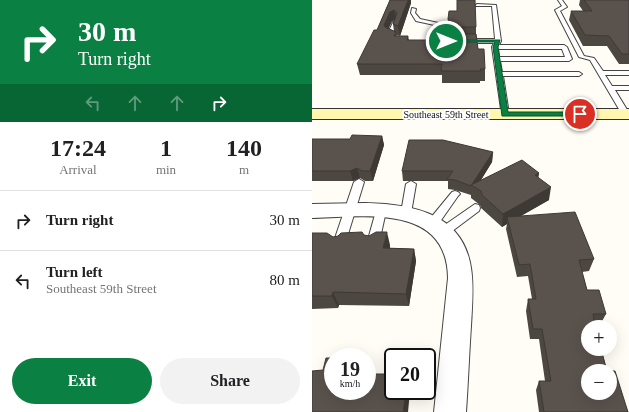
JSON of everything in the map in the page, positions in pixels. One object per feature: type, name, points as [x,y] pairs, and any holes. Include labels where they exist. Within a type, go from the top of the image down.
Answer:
[{"type":"main road","name":"Southeast 59th Street","points":[[312,114],[627,114]]},
{"type":"street","points":[[312,211],[381,211],[419,217],[438,228],[452,245],[458,258],[460,290],[450,412]]},
{"type":"lane","points":[[560,0],[564,7],[557,10],[575,46],[582,57],[592,59],[627,114]]},
{"type":"lane","points":[[477,5],[494,5],[498,41],[495,47],[505,114]]},
{"type":"lane","points":[[414,9],[413,13],[418,20],[441,25],[445,28],[446,41]]},
{"type":"lane","points":[[395,22],[390,36],[403,41]]},
{"type":"lane","points":[[438,41],[453,41]]},
{"type":"lane","points":[[461,41],[498,41]]},
{"type":"lane","points":[[495,47],[564,47],[569,59],[497,59]]},
{"type":"lane","points":[[600,73],[629,73]]},
{"type":"lane","points":[[499,74],[579,74]]},
{"type":"lane","points":[[610,88],[629,88]]},
{"type":"lane","points":[[338,244],[359,182]]},
{"type":"lane","points":[[406,214],[411,184]]},
{"type":"lane","points":[[438,228],[455,194]]},
{"type":"lane","points":[[438,228],[476,208]]},
{"type":"lane","points":[[373,243],[381,211]]},
{"type":"building","points":[[390,0],[408,0],[398,26],[393,24],[397,13],[394,10],[390,12],[384,25],[385,27],[396,32],[394,36],[408,36],[407,40],[446,40],[446,34],[476,34],[478,49],[484,49],[485,69],[480,69],[481,71],[441,71],[442,64],[357,64],[374,30],[377,30]]},
{"type":"building","points":[[457,0],[475,0],[476,27],[450,27],[448,19],[449,11],[457,11]]},
{"type":"building","points":[[584,0],[629,0],[629,54],[622,54],[609,36],[585,35],[571,11],[592,11]]},
{"type":"building","points":[[352,135],[382,136],[370,171],[362,171],[357,168],[350,171],[312,171],[312,139],[350,139]]},
{"type":"building","points":[[409,140],[443,140],[493,152],[471,186],[455,180],[447,179],[453,171],[402,171]]},
{"type":"building","points":[[522,160],[539,173],[535,175],[551,187],[503,214],[482,195],[481,191],[471,185]]},
{"type":"building","points":[[575,212],[594,259],[579,260],[587,290],[599,290],[606,314],[593,314],[594,320],[581,320],[581,356],[603,356],[605,364],[581,364],[581,400],[617,400],[617,377],[628,412],[544,412],[539,381],[551,381],[542,329],[533,329],[528,299],[536,299],[530,264],[519,265],[507,217]]},
{"type":"building","points":[[362,232],[364,235],[369,236],[376,232],[387,232],[383,248],[414,249],[406,294],[333,292],[332,296],[312,296],[312,233],[327,233],[333,237],[338,236],[341,233]]},
{"type":"building","points":[[324,366],[324,400],[376,400],[376,374],[384,374],[384,400],[405,400],[403,412],[312,412],[312,371],[323,370]]},
{"type":"route","points":[[446,41],[498,41],[495,47],[505,114],[580,114]]}]
